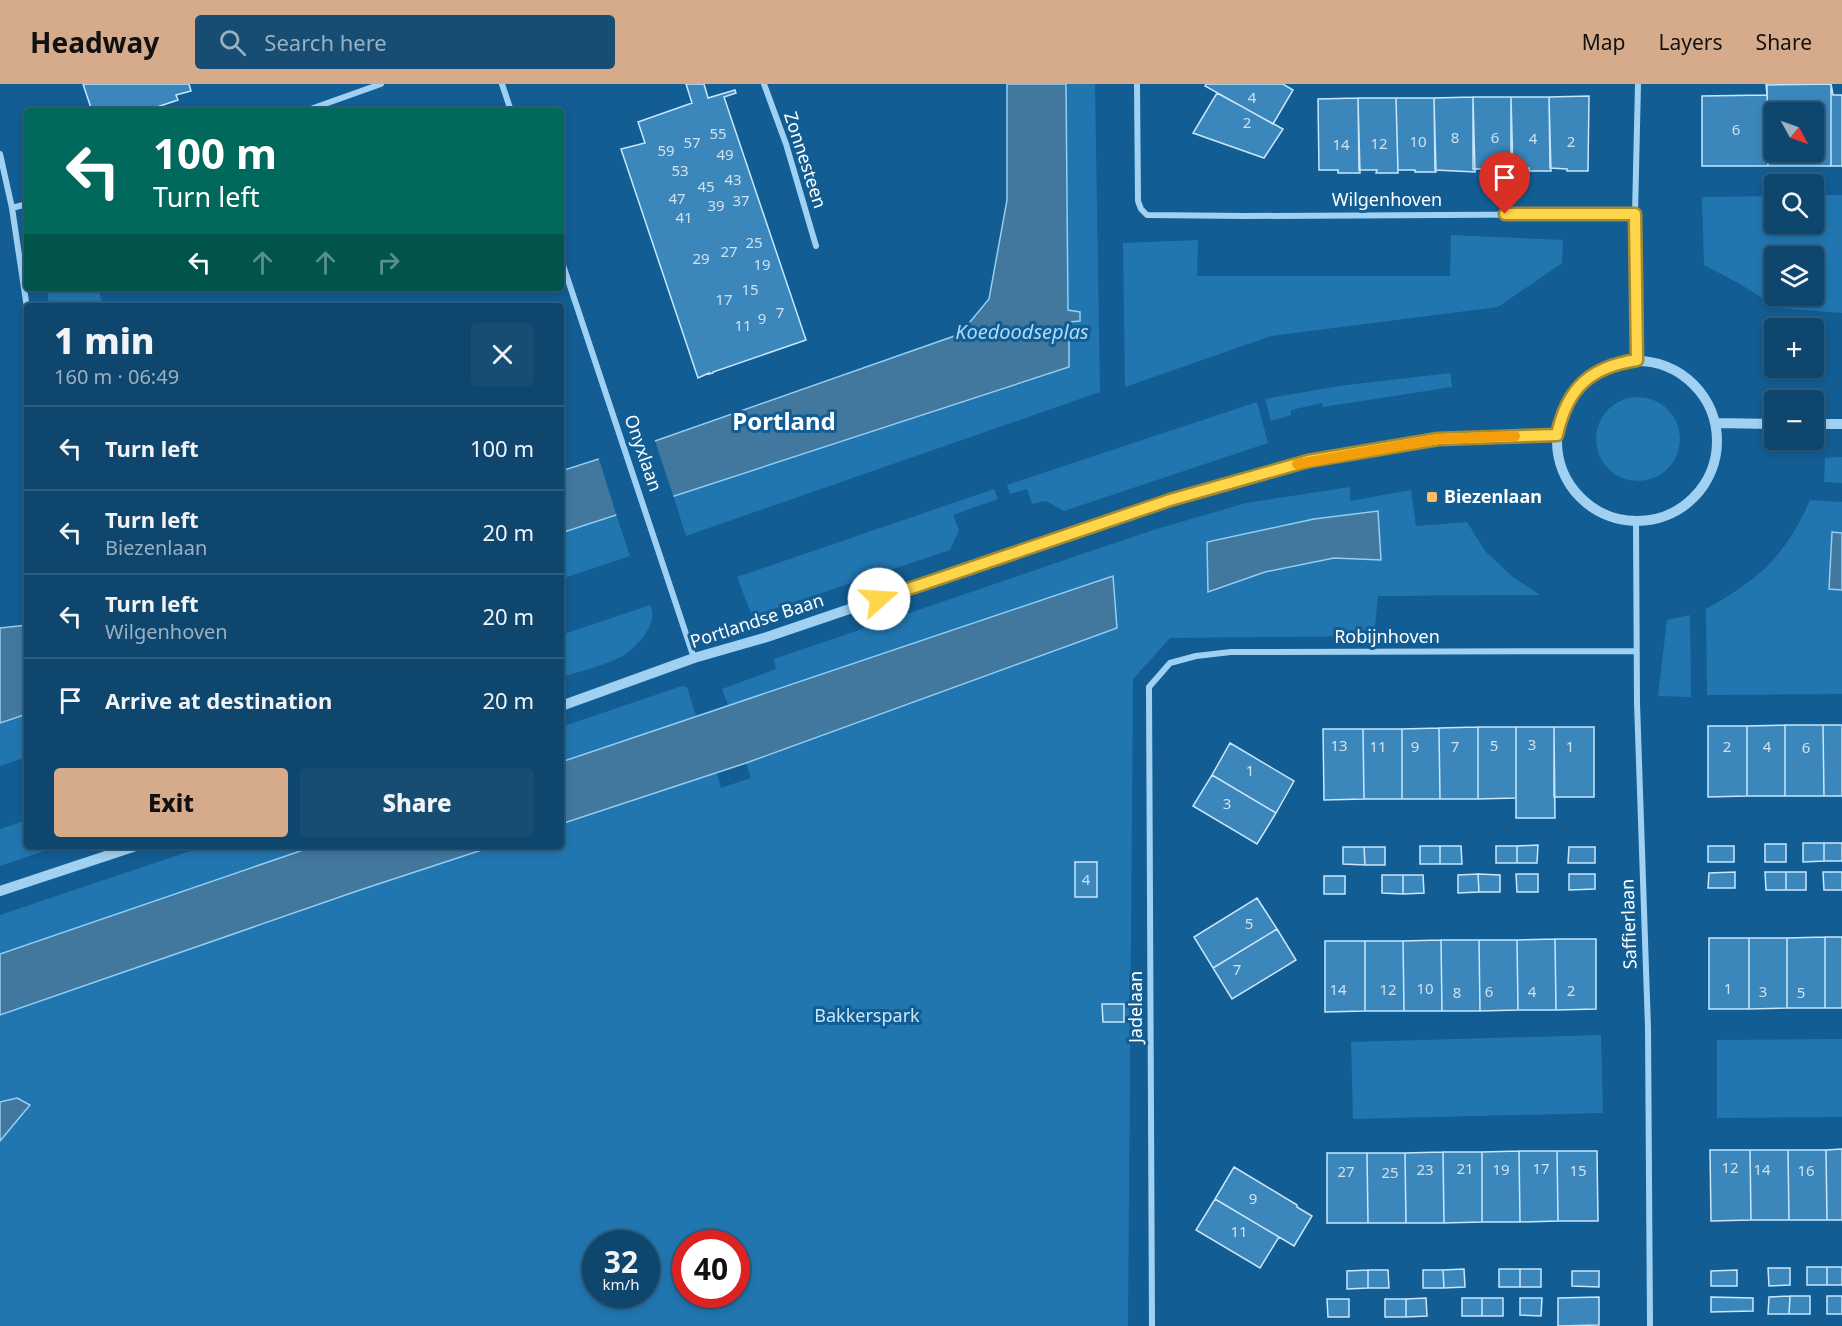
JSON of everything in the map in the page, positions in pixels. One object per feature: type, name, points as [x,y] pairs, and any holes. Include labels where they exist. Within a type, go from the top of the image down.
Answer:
[{"type":"street","points":[[313,108],[381,84]]},
{"type":"street","points":[[510,84],[502,85],[510,108]]},
{"type":"street","name":"Zonnesteen","points":[[764,84],[786,144],[816,246]]},
{"type":"street","name":"Wilgenhoven","points":[[1137,84],[1138,201],[1141,209],[1147,214],[1246,216],[1635,214]]},
{"type":"street","points":[[1637,360],[1635,214],[1638,84]]},
{"type":"street","points":[[0,154],[12,208],[24,288]]},
{"type":"street","points":[[12,208],[24,205]]},
{"type":"street","name":"Onyxlaan","points":[[564,268],[655,535],[694,658]]},
{"type":"street","points":[[1637,360],[1658,363],[1678,371],[1702,393],[1716,423],[1718,443],[1714,464],[1706,483],[1693,499],[1676,512],[1657,519],[1620,520],[1590,507],[1568,482],[1561,468],[1557,435],[1561,415],[1570,397],[1582,382],[1617,363],[1637,360]]},
{"type":"street","points":[[1716,423],[1764,424]]},
{"type":"street","points":[[1824,424],[1842,424]]},
{"type":"street","name":"Portlandse Baan","points":[[564,705],[694,658],[767,637],[1170,500],[1308,461],[1438,439],[1557,435]]},
{"type":"street","name":"Saffierlaan","points":[[1636,521],[1636,651],[1648,1028],[1650,1326]]},
{"type":"street","name":"Robijnhoven","points":[[1149,687],[1170,663],[1196,656],[1231,652],[1636,651]]},
{"type":"street","name":"Jadelaan","points":[[1149,687],[1152,1326]]},
{"type":"street","points":[[0,891],[127,849]]},
{"type":"green space","points":[[1066,84],[1095,84],[1100,392],[686,536],[673,495],[1068,367],[1069,322],[1080,312],[1068,310]]},
{"type":"green space","points":[[1824,195],[1842,195],[1842,313],[1775,306],[1824,306],[1824,246],[1764,246],[1764,299],[1704,265],[1702,197],[1764,196],[1764,234],[1824,234]]},
{"type":"green space","points":[[1451,235],[1563,240],[1562,263],[1498,307],[1271,336],[1125,387],[1123,243],[1198,240],[1197,276],[1450,276]]},
{"type":"green space","points":[[47,291],[99,291],[102,303],[49,303]]},
{"type":"green space","points":[[1450,373],[1452,387],[1323,407],[1322,403],[1291,410],[1291,415],[1271,421],[1265,399],[1339,386]]},
{"type":"green space","points":[[1638,397],[1654,400],[1668,409],[1677,423],[1680,439],[1677,455],[1668,469],[1654,478],[1638,481],[1622,478],[1608,469],[1599,455],[1596,439],[1599,423],[1608,409],[1622,400]]},
{"type":"green space","points":[[1257,402],[1268,443],[1064,511],[1046,501],[1032,504],[1027,489],[1010,494],[1007,485]]},
{"type":"green space","points":[[1842,457],[1842,483],[1824,482],[1825,458]]},
{"type":"green space","name":"Bakkerspark","points":[[1350,487],[1350,501],[1411,490],[1416,526],[1467,522],[1485,551],[1513,577],[1540,595],[1378,596],[1374,636],[1170,638],[1133,679],[1128,1326],[0,1326],[0,1115],[8,1100],[0,1102],[0,1015],[485,849],[564,849],[564,823],[717,773],[721,788],[751,778],[746,763],[1117,628],[1113,576],[728,705],[722,689],[776,669],[774,659],[1150,531],[1246,503]],"holes":[[[1378,511],[1381,559],[1334,558],[1265,572],[1207,542],[1314,519]]]},
{"type":"green space","points":[[994,489],[998,499],[953,515],[959,530],[950,550],[752,616],[737,577]]},
{"type":"green space","points":[[1810,500],[1842,502],[1842,533],[1833,532],[1829,589],[1842,590],[1842,694],[1707,695],[1706,609],[1741,587],[1768,565],[1791,537]]},
{"type":"green space","points":[[616,514],[630,556],[564,578],[564,532]]},
{"type":"green space","points":[[650,605],[652,619],[650,626],[630,651],[611,662],[564,676],[564,634]]},
{"type":"green space","points":[[1690,615],[1691,697],[1658,696],[1667,620]]},
{"type":"green space","points":[[682,686],[687,687],[696,716],[564,761],[564,726]]},
{"type":"green space","points":[[24,715],[24,758],[0,766],[0,723]]},
{"type":"green space","points":[[24,821],[24,849],[50,849],[0,866],[0,829]]},
{"type":"green space","points":[[196,849],[306,849],[0,954],[0,915]]},
{"type":"green space","points":[[1601,1035],[1603,1113],[1353,1119],[1351,1042]]},
{"type":"green space","points":[[1842,1039],[1842,1117],[1717,1118],[1717,1040]]},
{"type":"water","name":"Koedoodseplas","points":[[1007,84],[1066,84],[1068,310],[1080,312],[1080,321],[1069,322],[1069,367],[564,532],[564,470],[655,441],[960,334],[989,299],[1007,200]]},
{"type":"water","points":[[1378,511],[1381,560],[1334,558],[1265,572],[1208,592],[1207,542],[1314,519]]},
{"type":"water","points":[[1832,532],[1842,533],[1842,590],[1829,589]]},
{"type":"water","points":[[1113,576],[1117,628],[746,763],[564,823],[564,761]]},
{"type":"water","points":[[24,625],[24,715],[0,723],[0,628]]},
{"type":"water","points":[[306,849],[485,849],[0,1015],[0,954]]},
{"type":"water","points":[[17,1098],[30,1105],[0,1141],[0,1102]]},
{"type":"pier","points":[[654,438],[674,498],[617,517],[598,456]]},
{"type":"building","points":[[83,84],[189,84],[191,91],[176,95],[178,100],[154,108],[91,108]]},
{"type":"building","points":[[686,84],[704,84],[708,98],[735,90],[736,93],[724,97],[806,340],[698,378],[621,149],[645,143],[638,122],[692,103]]},
{"type":"building","points":[[1206,84],[1283,84],[1293,90],[1273,124],[1205,86]]},
{"type":"building","points":[[1766,84],[1767,85],[1767,102],[1764,102],[1764,162],[1768,162],[1768,166],[1702,166],[1702,96],[1767,95]]},
{"type":"building","points":[[1831,84],[1831,166],[1768,166],[1768,162],[1824,162],[1824,102],[1767,102],[1767,85]]},
{"type":"building","points":[[1831,84],[1833,95],[1842,95],[1842,166],[1831,166]]},
{"type":"building","points":[[1217,93],[1283,129],[1264,158],[1193,133]]},
{"type":"building","points":[[1589,96],[1588,171],[1550,168],[1549,97]]},
{"type":"building","points":[[1473,97],[1511,97],[1513,172],[1473,169]]},
{"type":"building","points":[[1473,97],[1475,172],[1435,170],[1434,98]]},
{"type":"building","points":[[1511,97],[1549,97],[1551,171],[1511,168]]},
{"type":"building","points":[[1358,98],[1360,173],[1319,170],[1318,99]]},
{"type":"building","points":[[1358,98],[1396,98],[1398,173],[1359,170]]},
{"type":"building","points":[[1396,98],[1434,98],[1436,172],[1398,170]]},
{"type":"building","points":[[1785,725],[1823,725],[1824,796],[1785,796]]},
{"type":"building","points":[[1785,725],[1785,796],[1747,796],[1747,726]]},
{"type":"building","points":[[1823,725],[1842,725],[1842,796],[1824,796]]},
{"type":"building","points":[[1708,726],[1747,726],[1747,796],[1708,797]]},
{"type":"building","points":[[1478,727],[1516,727],[1516,798],[1478,799]]},
{"type":"building","points":[[1478,727],[1478,799],[1440,799],[1439,728]]},
{"type":"building","points":[[1516,727],[1554,727],[1555,818],[1516,818]]},
{"type":"building","points":[[1554,727],[1594,727],[1594,797],[1554,797]]},
{"type":"building","points":[[1439,728],[1440,799],[1402,799],[1402,729]]},
{"type":"building","points":[[1323,729],[1363,729],[1364,799],[1324,800]]},
{"type":"building","points":[[1363,729],[1402,729],[1402,799],[1364,799]]},
{"type":"building","points":[[1230,743],[1294,781],[1276,813],[1212,775]]},
{"type":"building","points":[[1212,775],[1276,813],[1257,844],[1193,806]]},
{"type":"building","points":[[1803,843],[1824,843],[1824,861],[1803,862]]},
{"type":"building","points":[[1824,843],[1842,843],[1842,861],[1824,861]]},
{"type":"building","points":[[1765,844],[1786,844],[1786,862],[1765,862]]},
{"type":"building","points":[[1538,845],[1537,863],[1517,863],[1517,846]]},
{"type":"building","points":[[1420,846],[1440,846],[1440,864],[1420,864]]},
{"type":"building","points":[[1440,846],[1461,846],[1462,864],[1440,864]]},
{"type":"building","points":[[1496,846],[1517,846],[1517,863],[1496,863]]},
{"type":"building","points":[[1708,846],[1734,846],[1734,862],[1708,862]]},
{"type":"building","points":[[1343,847],[1364,847],[1365,865],[1343,864]]},
{"type":"building","points":[[1364,847],[1385,847],[1385,865],[1365,865]]},
{"type":"building","points":[[1569,847],[1595,847],[1595,863],[1568,863]]},
{"type":"building","points":[[1075,862],[1097,862],[1097,897],[1075,897]]},
{"type":"building","points":[[1735,872],[1735,888],[1708,888],[1709,873]]},
{"type":"building","points":[[1765,872],[1786,872],[1786,890],[1766,890]]},
{"type":"building","points":[[1786,872],[1806,872],[1806,890],[1786,890]]},
{"type":"building","points":[[1823,872],[1842,872],[1842,890],[1824,890]]},
{"type":"building","points":[[1478,874],[1500,875],[1500,892],[1479,892]]},
{"type":"building","points":[[1478,874],[1479,892],[1458,893],[1458,875]]},
{"type":"building","points":[[1516,874],[1538,874],[1538,892],[1517,892]]},
{"type":"building","points":[[1569,874],[1595,874],[1595,889],[1569,890]]},
{"type":"building","points":[[1382,875],[1403,875],[1403,894],[1382,893]]},
{"type":"building","points":[[1403,875],[1423,875],[1424,893],[1403,894]]},
{"type":"building","points":[[1324,876],[1345,876],[1345,894],[1324,894]]},
{"type":"building","points":[[1257,898],[1277,929],[1213,968],[1194,937]]},
{"type":"building","points":[[1277,929],[1296,960],[1232,999],[1213,968]]},
{"type":"building","points":[[1825,937],[1842,937],[1842,1008],[1825,1008]]},
{"type":"building","points":[[1825,937],[1825,1008],[1787,1008],[1787,938]]},
{"type":"building","points":[[1709,938],[1749,938],[1749,1009],[1709,1009]]},
{"type":"building","points":[[1749,938],[1787,938],[1787,1008],[1749,1009]]},
{"type":"building","points":[[1555,939],[1596,939],[1596,1009],[1556,1010]]},
{"type":"building","points":[[1555,939],[1556,1010],[1518,1010],[1517,940]]},
{"type":"building","points":[[1441,940],[1442,1011],[1404,1011],[1403,941]]},
{"type":"building","points":[[1441,940],[1479,940],[1480,1011],[1442,1011]]},
{"type":"building","points":[[1479,940],[1517,940],[1518,1010],[1480,1011]]},
{"type":"building","points":[[1325,941],[1365,941],[1365,1011],[1325,1012]]},
{"type":"building","points":[[1365,941],[1403,941],[1404,1011],[1365,1011]]},
{"type":"building","points":[[1102,1004],[1124,1004],[1124,1022],[1103,1022]]},
{"type":"building","points":[[1842,1149],[1842,1220],[1827,1220],[1826,1150]]},
{"type":"building","points":[[1710,1150],[1750,1150],[1751,1220],[1711,1221]]},
{"type":"building","points":[[1750,1150],[1788,1150],[1789,1220],[1751,1220]]},
{"type":"building","points":[[1788,1150],[1826,1150],[1827,1220],[1789,1220]]},
{"type":"building","points":[[1519,1151],[1557,1151],[1558,1221],[1520,1222]]},
{"type":"building","points":[[1519,1151],[1520,1222],[1482,1222],[1482,1152]]},
{"type":"building","points":[[1557,1151],[1597,1151],[1598,1221],[1558,1221]]},
{"type":"building","points":[[1443,1152],[1444,1223],[1406,1223],[1405,1153]]},
{"type":"building","points":[[1443,1152],[1482,1152],[1482,1222],[1444,1223]]},
{"type":"building","points":[[1327,1153],[1367,1153],[1368,1223],[1327,1223]]},
{"type":"building","points":[[1367,1153],[1405,1153],[1406,1223],[1368,1223]]},
{"type":"building","points":[[1234,1167],[1312,1216],[1294,1246],[1215,1199]]},
{"type":"building","points":[[1215,1199],[1279,1237],[1260,1268],[1196,1230]]},
{"type":"building","points":[[1807,1267],[1827,1267],[1827,1285],[1807,1285]]},
{"type":"building","points":[[1827,1267],[1842,1267],[1842,1285],[1827,1285]]},
{"type":"building","points":[[1768,1268],[1790,1268],[1790,1285],[1769,1286]]},
{"type":"building","points":[[1464,1269],[1465,1287],[1444,1288],[1443,1270]]},
{"type":"building","points":[[1499,1269],[1520,1269],[1520,1287],[1499,1287]]},
{"type":"building","points":[[1520,1269],[1541,1269],[1541,1287],[1520,1287]]},
{"type":"building","points":[[1368,1270],[1368,1288],[1347,1289],[1347,1271]]},
{"type":"building","points":[[1368,1270],[1388,1270],[1389,1288],[1368,1288]]},
{"type":"building","points":[[1423,1270],[1443,1270],[1444,1288],[1423,1288]]},
{"type":"building","points":[[1737,1270],[1737,1286],[1711,1286],[1711,1271]]},
{"type":"building","points":[[1572,1271],[1599,1271],[1599,1287],[1572,1286]]},
{"type":"building","points":[[1790,1296],[1810,1296],[1810,1314],[1789,1314]]},
{"type":"building","points":[[1790,1296],[1789,1314],[1768,1314],[1769,1297]]},
{"type":"building","points":[[1827,1296],[1842,1296],[1842,1314],[1827,1314]]},
{"type":"building","points":[[1599,1297],[1599,1325],[1558,1326],[1558,1298]]},
{"type":"building","points":[[1711,1297],[1753,1298],[1753,1311],[1711,1312]]},
{"type":"building","points":[[1426,1298],[1427,1316],[1406,1317],[1406,1299]]},
{"type":"building","points":[[1462,1298],[1482,1298],[1482,1316],[1462,1316]]},
{"type":"building","points":[[1482,1298],[1503,1298],[1503,1316],[1482,1316]]},
{"type":"building","points":[[1520,1298],[1542,1298],[1541,1316],[1520,1315]]},
{"type":"building","points":[[1327,1299],[1349,1299],[1349,1317],[1328,1317]]},
{"type":"building","points":[[1385,1299],[1406,1299],[1406,1317],[1385,1317]]},
{"type":"slow traffic","points":[[1297,464],[1438,439],[1515,436]]},
{"type":"place","name":"Biezenlaan","points":[[1432,497]]},
{"type":"district","name":"Portland","points":[[784,422]]},
{"type":"route","points":[[879,599],[1170,500],[1308,461],[1438,439],[1557,435],[1561,415],[1570,397],[1582,382],[1599,370],[1617,363],[1637,360],[1635,214],[1505,214]]}]
